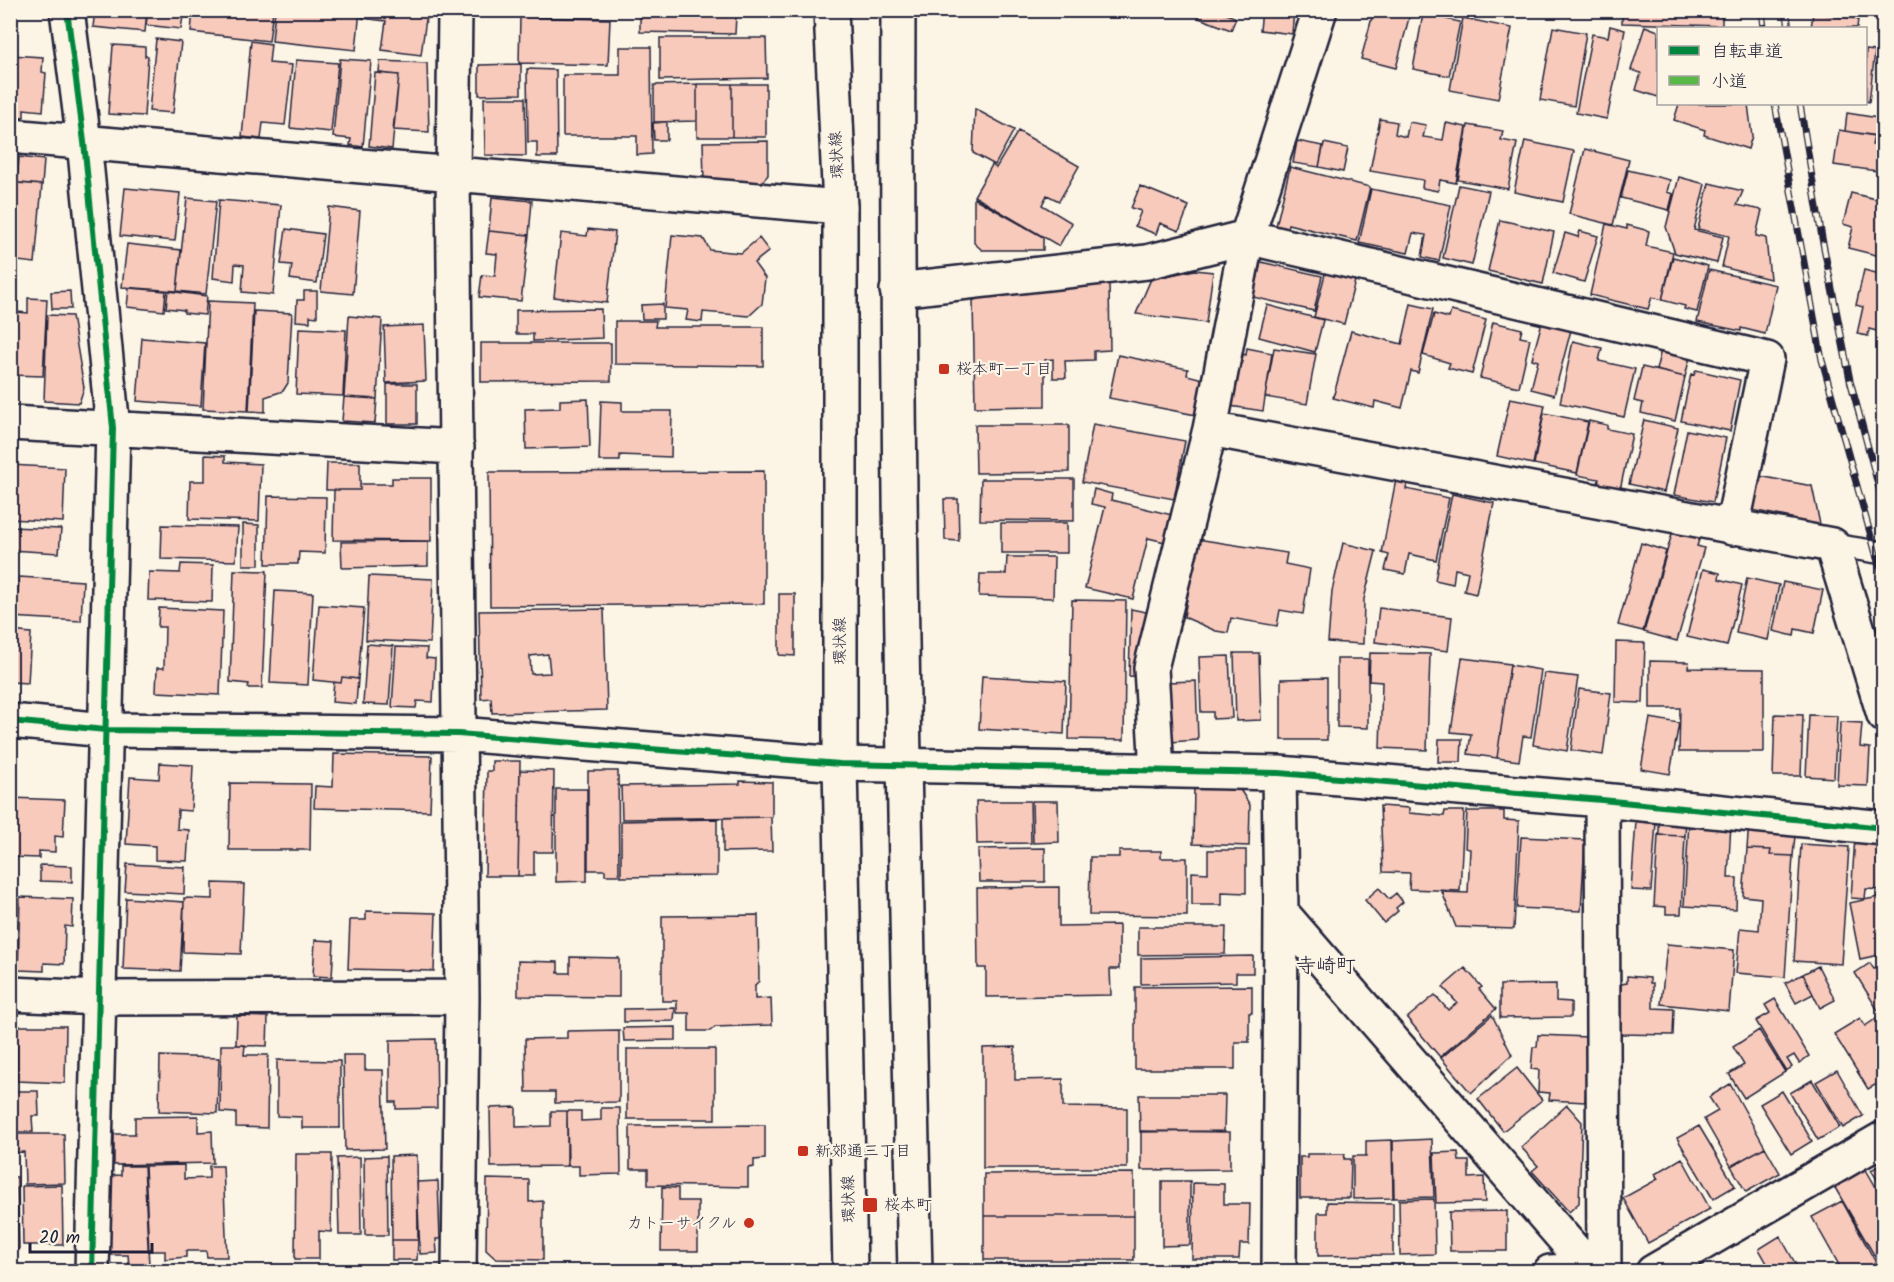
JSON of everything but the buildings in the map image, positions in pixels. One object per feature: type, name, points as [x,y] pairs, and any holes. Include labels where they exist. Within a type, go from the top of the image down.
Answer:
[{"type":"street","points":[[67,10],[84,142],[113,428],[92,1272]]},
{"type":"street","points":[[455,10],[453,174],[462,997],[459,1272]]},
{"type":"street","name":"環状線","points":[[831,10],[840,207],[840,764],[850,1272]]},
{"type":"street","points":[[898,10],[897,290],[915,1272]]},
{"type":"street","points":[[1157,771],[1151,668],[1210,429],[1247,237],[1320,10]]},
{"type":"street","points":[[10,136],[840,207]]},
{"type":"street","points":[[897,290],[1147,262],[1247,237],[1767,359],[1732,528]]},
{"type":"street","points":[[10,423],[457,447]]},
{"type":"street","points":[[1210,429],[1832,545],[1884,715]]},
{"type":"street","points":[[10,722],[106,730],[458,734],[840,764],[1279,772],[1602,800],[1884,828]]},
{"type":"street","points":[[1279,772],[1281,912],[1279,1272]]},
{"type":"street","points":[[1596,1271],[1602,800]]},
{"type":"street","points":[[1281,912],[1596,1271]]},
{"type":"street","points":[[10,994],[99,998],[462,997]]},
{"type":"street","points":[[1653,1272],[1884,1138]]},
{"type":"street","points":[[1550,1272],[1596,1271]]},
{"type":"lane","points":[[1832,545],[1884,553]]},
{"type":"railway","points":[[1762,10],[1764,27]]},
{"type":"railway","points":[[1786,10],[1789,27]]},
{"type":"railway","points":[[1775,105],[1822,360],[1884,583]]},
{"type":"railway","points":[[1800,105],[1822,238],[1850,380],[1884,507]]},
{"type":"marked path","points":[[1884,393],[1878,421],[1884,443]]},
{"type":"cycle path","points":[[67,10],[84,142],[113,428],[92,1272]]},
{"type":"cycle path","points":[[10,721],[106,730],[458,734],[840,764],[1279,773],[1602,800],[1884,828]]},
{"type":"place","name":"桜本町一丁目","points":[[944,369]]},
{"type":"place","name":"新郊通三丁目","points":[[803,1151]]},
{"type":"place","name":"桜本町","points":[[870,1205]]},
{"type":"place","name":"カトーサイクル","points":[[749,1223]]},
{"type":"district","name":"寺崎町","points":[[1326,967]]}]
